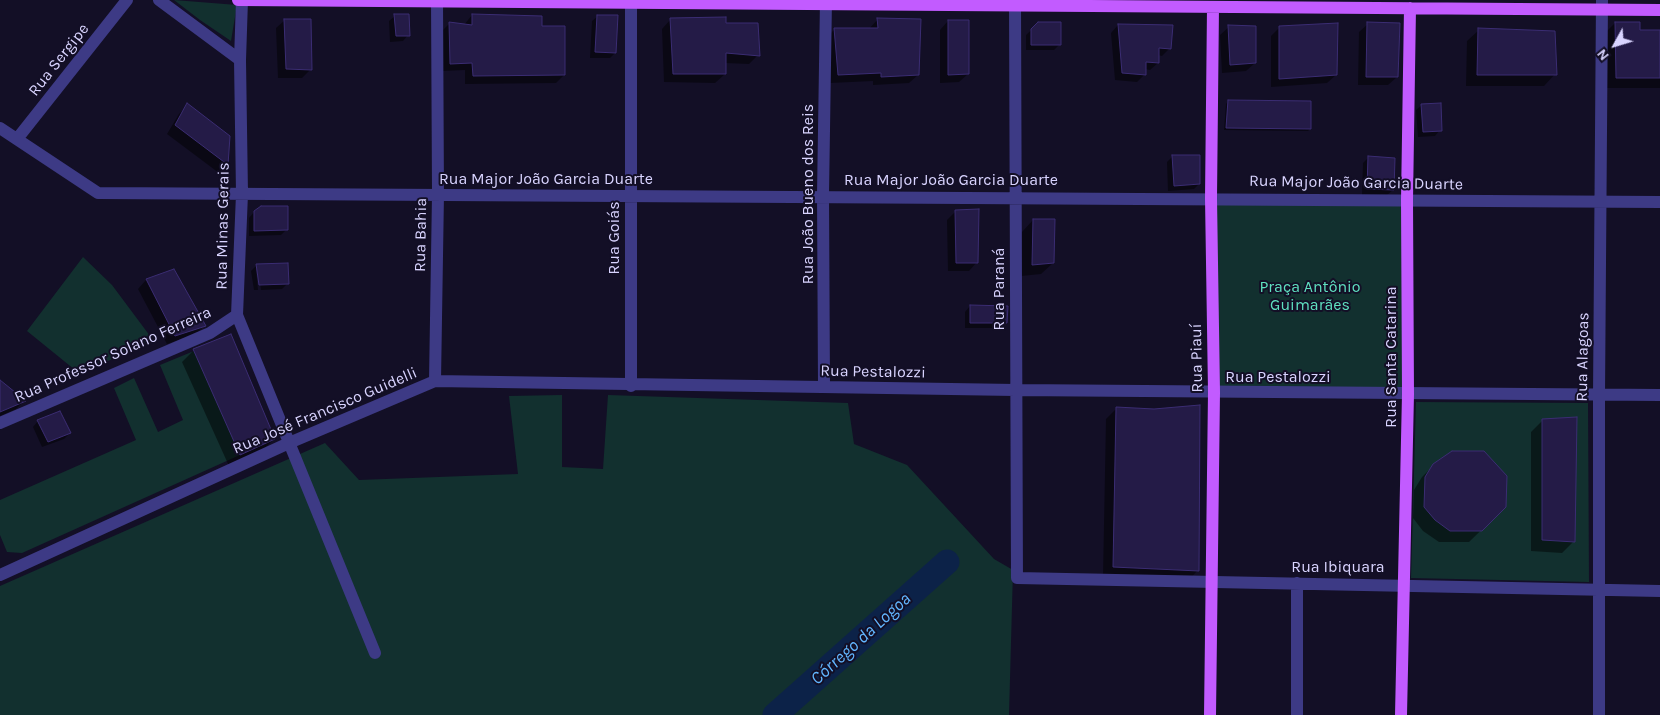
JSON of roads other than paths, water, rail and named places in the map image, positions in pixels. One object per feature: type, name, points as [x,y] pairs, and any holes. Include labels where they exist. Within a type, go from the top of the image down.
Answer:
[{"type":"main road","points":[[238,0],[1602,5],[1660,10]]},
{"type":"main road","name":"Rua Piauí","points":[[1210,715],[1214,392],[1211,198],[1213,3]]},
{"type":"main road","name":"Rua Santa Catarina","points":[[1402,715],[1408,394],[1407,200],[1410,4]]},
{"type":"street","name":"Rua Sergipe","points":[[17,139],[127,0]]},
{"type":"street","points":[[160,0],[240,60]]},
{"type":"street","name":"Rua Minas Gerais","points":[[242,0],[240,60],[242,194],[237,315],[374,652]]},
{"type":"street","name":"Rua Bahia","points":[[435,381],[438,194],[437,1]]},
{"type":"street","name":"Rua Goiás","points":[[631,2],[631,386]]},
{"type":"street","name":"Rua João Bueno dos Reis","points":[[824,387],[823,196],[826,2]]},
{"type":"street","name":"Rua Paraná","points":[[1015,3],[1016,197],[1014,390],[1017,578]]},
{"type":"street","name":"Rua Alagoas","points":[[1599,715],[1602,5]]},
{"type":"street","name":"Rua Major João Garcia Duarte","points":[[0,128],[98,192],[1660,202]]},
{"type":"street","name":"Rua Professor Solano Ferreira","points":[[0,423],[210,333],[237,315]]},
{"type":"street","name":"Rua José Francisco Guidelli","points":[[1,570],[435,381],[631,386],[806,387]]},
{"type":"street","name":"Rua Pestalozzi","points":[[806,387],[1660,395]]},
{"type":"street","name":"Rua Ibiquara","points":[[1017,578],[1212,583],[1404,584],[1599,591],[1660,591]]},
{"type":"street","points":[[1296,715],[1297,583]]},
{"type":"waterway","name":"Córrego da Logoa","points":[[775,715],[947,562]]},
{"type":"park label","name":"Praça Antônio Guimarães","points":[[1310,296]]}]
